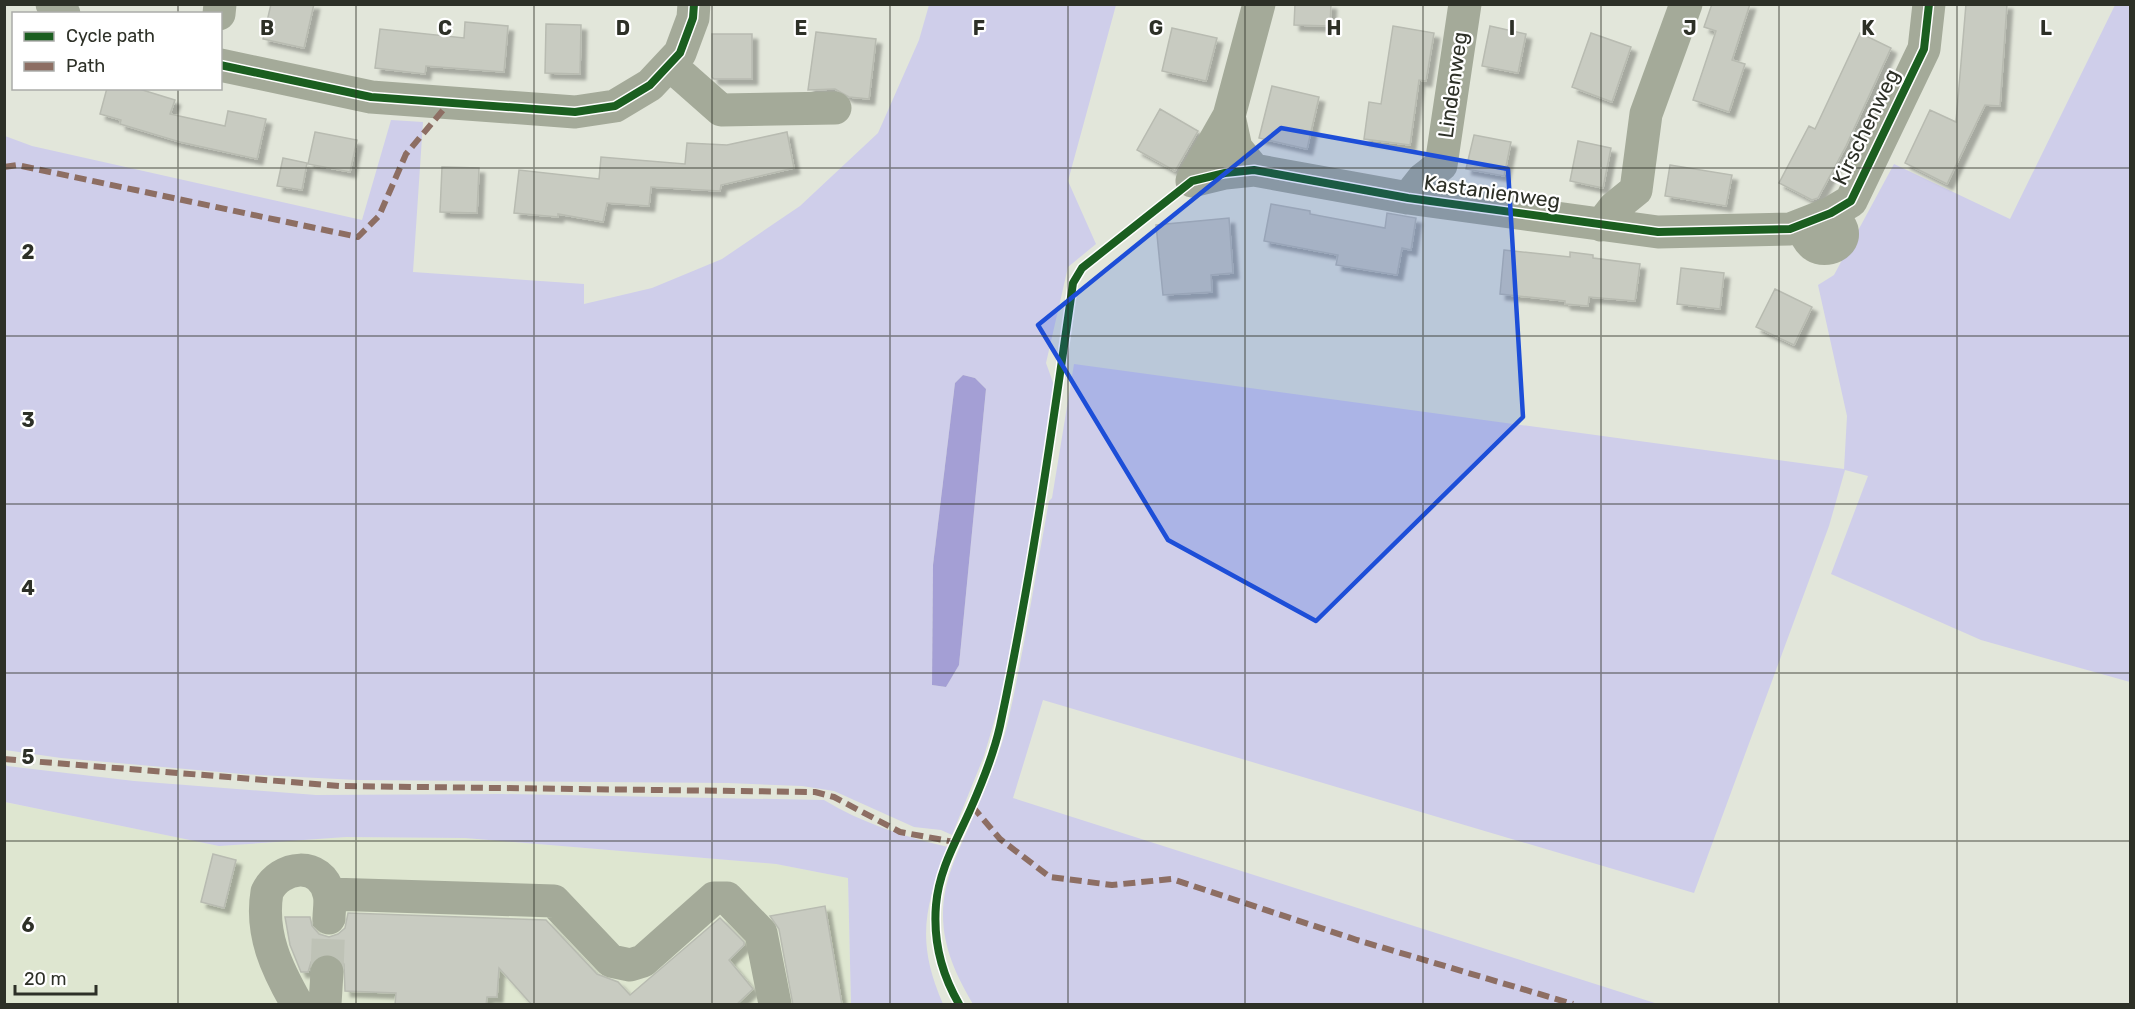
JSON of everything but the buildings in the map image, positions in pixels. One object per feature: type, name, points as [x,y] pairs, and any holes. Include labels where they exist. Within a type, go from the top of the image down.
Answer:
[{"type":"street","points":[[222,65],[370,97],[575,112],[615,106],[650,85],[680,53],[693,18],[694,4]]},
{"type":"street","points":[[1254,170],[1236,148],[1229,116],[1259,4]]},
{"type":"street","name":"Lindenweg","points":[[1408,198],[1423,179],[1441,165],[1465,4]]},
{"type":"street","points":[[1658,232],[1636,190],[1646,114],[1686,4]]},
{"type":"street","name":"Kirschenweg","points":[[1808,223],[1851,201],[1924,49],[1929,4]]},
{"type":"street","points":[[670,65],[721,110],[835,108]]},
{"type":"street","name":"Kastanienweg","points":[[1229,116],[1192,181],[1225,173],[1254,170],[1408,198],[1658,232],[1808,223]]},
{"type":"street","name":"Lindenweg","points":[[1441,165],[1454,182],[1464,206]]},
{"type":"street","points":[[1601,225],[1615,207],[1636,190]]},
{"type":"street","points":[[297,1005],[270,951],[267,892],[278,876],[296,870],[316,876],[329,906],[554,901],[611,961],[630,965],[643,961],[714,898],[728,898],[761,933],[775,1005]]},
{"type":"street","points":[[325,1005],[327,972]]},
{"type":"highlighted area","points":[[1281,128],[1508,169],[1523,417],[1316,621],[1168,540],[1038,325]]},
{"type":"shaded area","points":[[929,5],[1116,5],[1068,181],[1096,244],[1068,267],[1046,363],[1055,388],[1034,521],[1001,698],[984,756],[952,835],[941,830],[914,827],[834,791],[802,786],[728,783],[357,780],[242,774],[61,758],[5,750],[5,136],[32,146],[362,220],[391,120],[423,122],[413,272],[584,284],[584,304],[652,288],[722,259],[800,206],[878,133],[919,40]],"holes":[[[963,375],[975,378],[986,389],[959,665],[946,687],[932,685],[933,565],[955,383]]]},
{"type":"shaded area","points":[[2115,5],[2130,5],[2130,682],[1981,640],[1831,574],[1868,476],[1845,470],[1829,526],[1694,893],[1043,700],[1013,798],[1658,1004],[973,1004],[956,973],[945,939],[943,915],[945,890],[1007,726],[1049,501],[1052,498],[1074,364],[1844,469],[1847,416],[1818,285],[1834,275],[1894,164],[2010,219]]},
{"type":"shaded area","points":[[963,375],[975,378],[986,389],[959,665],[946,687],[932,685],[933,565],[955,383]]},
{"type":"shaded area","points":[[5,763],[7,766],[134,781],[316,795],[502,794],[824,800],[853,816],[884,828],[948,847],[933,889],[926,925],[929,962],[943,1004],[851,1004],[848,878],[776,864],[465,838],[346,837],[219,846],[5,802]]},
{"type":"shaded area","points":[[4,802],[219,846],[346,837],[465,838],[776,864],[848,878],[851,1004],[5,1004]]},
{"type":"tunnel","points":[[327,972],[329,918]]},
{"type":"marked path","points":[[4,167],[17,165],[358,237],[379,216],[406,154],[449,103]]},
{"type":"marked path","points":[[4,759],[340,786],[815,792],[834,797],[900,832],[954,842]]},
{"type":"marked path","points":[[972,806],[1000,839],[1050,877],[1112,885],[1172,879],[1357,940],[1573,1004]]},
{"type":"cycle path","points":[[222,65],[371,97],[575,112],[615,106],[650,85],[680,53],[693,18],[694,4]]},
{"type":"cycle path","points":[[959,1004],[947,981],[937,944],[935,918],[938,892],[949,855],[987,768],[1000,726],[1031,561],[1073,283],[1082,268],[1192,181],[1225,173],[1254,170],[1408,198],[1658,232],[1790,229],[1831,213],[1851,201],[1924,49],[1929,4]]}]
